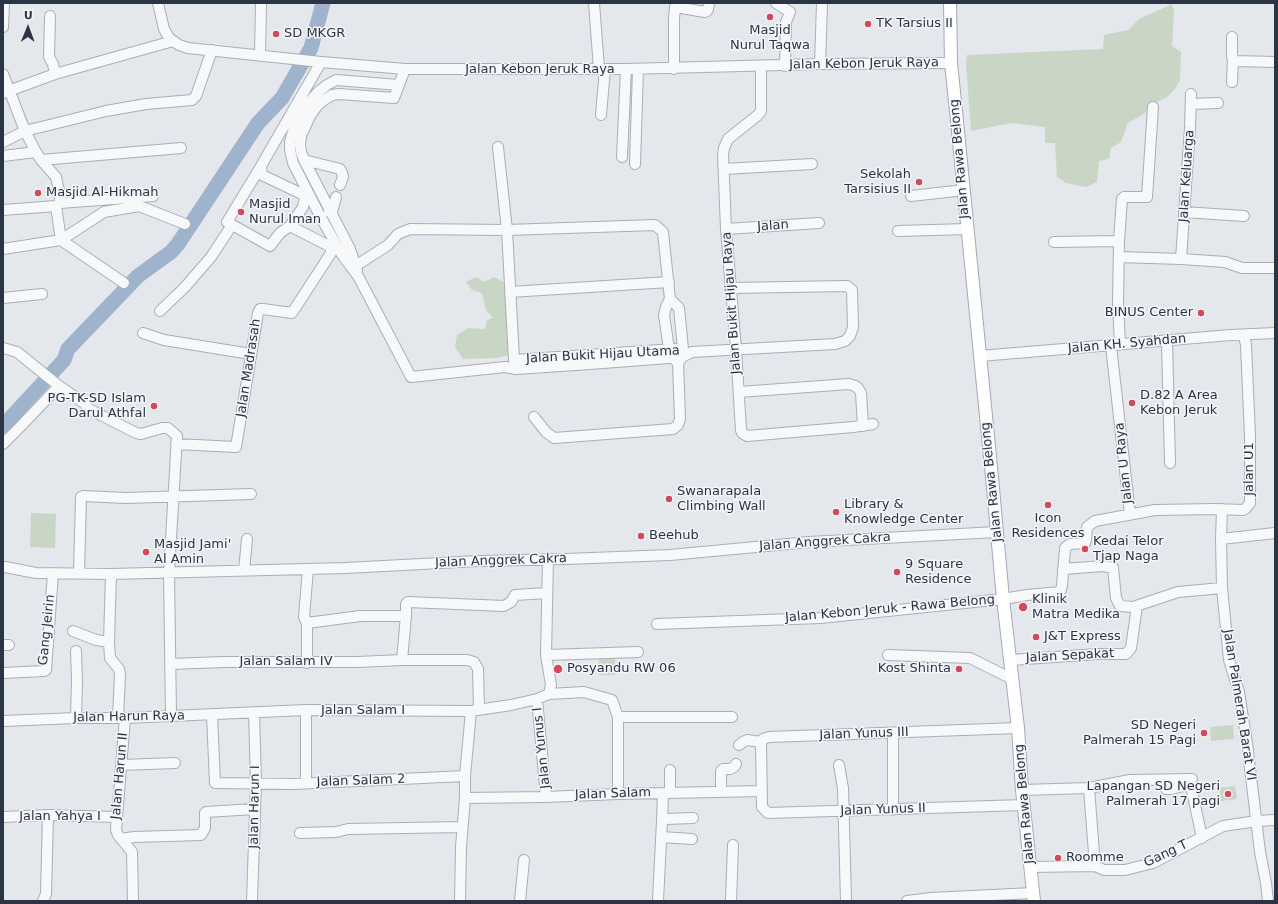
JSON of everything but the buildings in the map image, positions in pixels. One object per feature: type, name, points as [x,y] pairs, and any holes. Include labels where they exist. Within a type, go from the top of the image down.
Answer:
[{"type":"main road","name":"Jalan Rawa Belong","points":[[950,3],[951,63],[1003,599],[1018,728],[1022,790],[1033,897]]},
{"type":"street","points":[[3,27],[4,3]]},
{"type":"street","points":[[158,3],[164,29],[169,38],[173,41]]},
{"type":"street","points":[[260,55],[261,3]]},
{"type":"street","points":[[594,3],[602,69],[601,115]]},
{"type":"street","points":[[674,69],[676,5],[705,12],[708,9],[708,3]]},
{"type":"street","points":[[776,3],[790,12],[786,22],[785,66]]},
{"type":"street","points":[[820,64],[822,3]]},
{"type":"street","points":[[50,16],[49,57],[53,64],[55,74]]},
{"type":"street","points":[[1232,37],[1232,82]]},
{"type":"street","points":[[6,92],[55,74],[173,41]]},
{"type":"street","name":"Jalan Kebon Jeruk Raya","points":[[173,41],[188,48],[316,62],[405,69],[626,70],[820,64],[951,63]]},
{"type":"street","points":[[3,142],[25,131],[126,106],[192,100],[196,96],[212,50]]},
{"type":"street","points":[[1233,58],[1236,61],[1275,62]]},
{"type":"street","points":[[260,166],[262,175],[298,191],[305,197],[303,207],[290,226],[280,233],[270,246],[228,223],[228,220],[260,166],[316,62]]},
{"type":"street","points":[[342,64],[336,80],[318,92],[310,101],[298,120],[290,142],[290,156],[319,214],[354,266]]},
{"type":"street","name":"Jalan Bukit Hijau Raya","points":[[739,392],[849,384],[858,388],[868,425],[853,428],[747,436],[742,433],[741,430],[726,229],[724,148],[728,139],[761,111],[762,66]]},
{"type":"street","points":[[354,266],[332,212],[304,160],[300,145],[301,136],[310,116],[317,106],[332,95],[339,94],[394,98],[405,69]]},
{"type":"street","points":[[635,164],[638,69]]},
{"type":"street","points":[[622,157],[626,70]]},
{"type":"street","points":[[3,74],[6,92],[25,131],[39,156],[56,177],[60,195],[58,205],[61,240]]},
{"type":"street","points":[[336,80],[399,85]]},
{"type":"street","name":"Jalan Keluarga","points":[[1181,259],[1191,99],[1218,103]]},
{"type":"street","points":[[1116,345],[1118,257],[1124,197],[1147,197],[1153,107]]},
{"type":"street","points":[[498,147],[507,230],[511,365]]},
{"type":"street","points":[[3,156],[39,156],[181,148]]},
{"type":"street","points":[[304,160],[340,169],[343,176],[340,185]]},
{"type":"street","points":[[724,169],[812,164]]},
{"type":"street","points":[[911,196],[964,190]]},
{"type":"street","points":[[3,210],[153,196]]},
{"type":"street","points":[[332,212],[336,197]]},
{"type":"street","points":[[3,249],[61,240],[104,212],[139,206],[185,224]]},
{"type":"street","points":[[319,214],[332,212]]},
{"type":"street","points":[[1184,212],[1244,216]]},
{"type":"street","name":"Jalan","points":[[726,229],[819,223]]},
{"type":"street","points":[[160,311],[185,288],[211,257],[232,225]]},
{"type":"street","points":[[354,266],[388,245],[405,229],[410,228],[507,230],[655,225],[663,232],[669,282],[670,299],[664,315],[680,355]]},
{"type":"street","name":"Jalan Madrasah","points":[[176,444],[236,447],[258,312],[260,309],[292,313],[331,253],[331,247],[290,226]]},
{"type":"street","points":[[898,231],[967,229]]},
{"type":"street","points":[[61,240],[124,284]]},
{"type":"street","points":[[1054,242],[1119,241]]},
{"type":"street","points":[[1118,257],[1225,262],[1242,268],[1275,268]]},
{"type":"street","name":"Jalan Bukit Hijau Utama","points":[[354,266],[411,377],[511,365],[680,355],[736,349],[835,344],[845,341],[850,336],[852,327],[852,290],[850,287],[731,288]]},
{"type":"street","points":[[510,292],[669,282]]},
{"type":"street","points":[[3,298],[42,294]]},
{"type":"street","points":[[534,417],[546,432],[554,438],[673,429],[678,425],[680,419],[679,308],[670,299]]},
{"type":"street","points":[[143,333],[164,340],[251,354]]},
{"type":"street","name":"Jalan KH. Syahdan","points":[[980,356],[1275,333]]},
{"type":"street","name":"Jalan U1","points":[[1130,514],[1155,510],[1243,510],[1250,503],[1250,436],[1246,345],[1244,335]]},
{"type":"street","points":[[1167,342],[1170,463]]},
{"type":"street","name":"Jalan U Raya","points":[[1003,599],[1060,592],[1062,586],[1065,548],[1070,544],[1084,543],[1089,524],[1095,521],[1130,514],[1116,345]]},
{"type":"street","points":[[3,348],[17,352],[58,386],[89,409],[136,433],[142,434],[162,428],[168,428],[177,436],[170,573],[171,716]]},
{"type":"street","points":[[3,444],[58,386]]},
{"type":"street","points":[[79,573],[82,496],[126,498],[251,494]]},
{"type":"street","points":[[1222,509],[1221,539],[1275,533]]},
{"type":"street","name":"Jalan Anggrek Cakra","points":[[5,567],[36,573],[170,573],[670,555],[809,542],[997,532]]},
{"type":"street","name":"Jalan Palmerah Barat VI","points":[[1221,539],[1222,588],[1229,660],[1238,692],[1253,785],[1256,819],[1268,901]]},
{"type":"street","points":[[244,570],[246,540]]},
{"type":"street","points":[[548,559],[546,655],[551,685],[549,694]]},
{"type":"street","points":[[1063,569],[1103,566],[1113,568],[1116,598],[1120,606],[1133,607],[1178,592],[1222,588]]},
{"type":"street","points":[[307,663],[307,623],[304,617],[308,568]]},
{"type":"street","name":"Gang Jeirin","points":[[3,674],[46,670],[53,573]]},
{"type":"street","name":"Jalan Harun II","points":[[111,574],[110,658],[119,669],[122,718],[121,765],[116,830],[121,839],[132,852],[133,901]]},
{"type":"street","points":[[402,660],[406,604],[410,601],[504,606],[511,602],[514,595],[547,593]]},
{"type":"street","name":"Jalan Kebon Jeruk - Rawa Belong","points":[[657,624],[820,618],[1003,599]]},
{"type":"street","name":"Jalan Sepakat","points":[[1011,660],[1098,654],[1126,654],[1131,648],[1137,606]]},
{"type":"street","points":[[307,623],[360,616],[406,616]]},
{"type":"street","points":[[73,631],[96,640],[109,642]]},
{"type":"street","points":[[76,651],[76,718]]},
{"type":"street","points":[[546,655],[638,652]]},
{"type":"street","points":[[888,656],[970,658],[1012,680]]},
{"type":"street","name":"Jalan Salam IV","points":[[170,664],[224,662],[307,663],[402,660],[467,660],[474,662],[478,669],[475,710]]},
{"type":"street","name":"Jalan Salam I","points":[[254,712],[306,710],[475,710],[511,705],[537,699],[549,694],[584,692],[612,700],[618,718]]},
{"type":"street","name":"Jalan Yunus I","points":[[537,699],[546,797]]},
{"type":"street","points":[[306,710],[306,783]]},
{"type":"street","points":[[460,901],[465,776],[475,710]]},
{"type":"street","name":"Jalan Harun Raya","points":[[3,721],[212,715],[254,712]]},
{"type":"street","name":"Jalan Harun I","points":[[252,901],[256,783],[254,712]]},
{"type":"street","name":"Jalan Salam 2","points":[[212,715],[215,783],[294,784],[465,776]]},
{"type":"street","points":[[618,794],[618,718],[732,717]]},
{"type":"street","name":"Jalan Yunus III","points":[[739,745],[747,740],[761,742],[763,739],[769,737],[1018,728]]},
{"type":"street","points":[[893,733],[893,810]]},
{"type":"street","points":[[761,742],[762,791]]},
{"type":"street","points":[[121,765],[175,763]]},
{"type":"street","points":[[720,792],[721,771],[723,769],[730,769],[736,764]]},
{"type":"street","points":[[839,765],[843,788],[846,901]]},
{"type":"street","points":[[658,901],[662,821],[670,770]]},
{"type":"street","points":[[1022,790],[1089,788],[1130,780],[1192,779]]},
{"type":"street","points":[[1161,780],[1166,789],[1188,785],[1191,786],[1202,838]]},
{"type":"street","points":[[1089,788],[1095,866]]},
{"type":"street","name":"Jalan Salam","points":[[464,798],[762,791]]},
{"type":"street","name":"Jalan Yunus II","points":[[762,791],[762,807],[768,813],[1024,805]]},
{"type":"street","points":[[121,839],[134,837],[201,835],[205,828],[204,818],[206,812],[255,809]]},
{"type":"street","points":[[43,901],[46,894],[48,815]]},
{"type":"street","name":"Jalan Yahya I","points":[[3,817],[48,815],[116,817]]},
{"type":"street","points":[[662,821],[693,818]]},
{"type":"street","name":"Gang T","points":[[1031,867],[1095,866],[1104,870],[1125,870],[1153,863],[1223,826],[1256,819],[1275,820]]},
{"type":"street","points":[[300,833],[336,832],[348,829],[462,827]]},
{"type":"street","points":[[661,837],[692,838]]},
{"type":"street","points":[[731,901],[733,845]]},
{"type":"street","points":[[520,901],[524,860]]},
{"type":"street","points":[[907,901],[931,898],[1033,897]]},
{"type":"green space","points":[[1172,4],[1174,11],[1172,46],[1181,52],[1180,80],[1175,89],[1166,98],[1152,104],[1144,114],[1128,123],[1121,142],[1111,148],[1109,159],[1099,161],[1097,182],[1086,187],[1066,183],[1057,177],[1055,143],[1045,143],[1045,127],[1011,123],[971,131],[966,63],[967,55],[1103,49],[1104,35],[1128,30],[1139,19]]},
{"type":"green space","points":[[476,277],[484,282],[494,277],[505,283],[510,355],[497,358],[463,359],[455,347],[457,335],[468,328],[485,329],[487,320],[493,318],[486,310],[482,293],[472,290],[466,282]]},
{"type":"green space","points":[[31,513],[56,514],[55,548],[30,547]]},
{"type":"green space","points":[[599,657],[615,657],[615,675],[599,675]]},
{"type":"green space","points":[[1233,725],[1234,739],[1211,741],[1210,727]]},
{"type":"green space","name":"Lapangan SD Negeri Palmerah 17 pagi","points":[[1235,786],[1237,799],[1221,801],[1219,788]]},
{"type":"waterway","points":[[3,426],[64,360],[68,349],[138,276],[171,252],[178,244],[258,123],[282,98],[311,48],[323,3]]},
{"type":"place","name":"Masjid Nurul Taqwa","points":[[770,17]]},
{"type":"place","name":"TK Tarsius II","points":[[868,24]]},
{"type":"place","name":"SD MKGR","points":[[276,34]]},
{"type":"place","name":"Sekolah Tarsisius II","points":[[919,182]]},
{"type":"place","name":"Masjid Al-Hikmah","points":[[38,193]]},
{"type":"place","name":"Masjid Nurul Iman","points":[[241,212]]},
{"type":"place","name":"BINUS Center","points":[[1201,313]]},
{"type":"place","name":"D.82 A Area Kebon Jeruk","points":[[1132,403]]},
{"type":"place","name":"PG-TK-SD Islam Darul Athfal","points":[[154,406]]},
{"type":"place","name":"Swanarapala Climbing Wall","points":[[669,499]]},
{"type":"place","name":"Icon Residences","points":[[1048,505]]},
{"type":"place","name":"Library & Knowledge Center","points":[[836,512]]},
{"type":"place","name":"Beehub","points":[[641,536]]},
{"type":"place","name":"Kedai Telor Tjap Naga","points":[[1085,549]]},
{"type":"place","name":"Masjid Jami' Al Amin","points":[[146,552]]},
{"type":"place","name":"9 Square Residence","points":[[897,572]]},
{"type":"place","name":"Klinik Matra Medika","points":[[1023,607]]},
{"type":"place","name":"J&T Express","points":[[1036,637]]},
{"type":"place","name":"Posyandu RW 06","points":[[558,669]]},
{"type":"place","name":"Kost Shinta","points":[[959,669]]},
{"type":"place","name":"SD Negeri Palmerah 15 Pagi","points":[[1204,733]]},
{"type":"place","name":"Lapangan SD Negeri Palmerah 17 pagi","points":[[1228,794]]},
{"type":"place","name":"Roomme","points":[[1058,858]]}]
